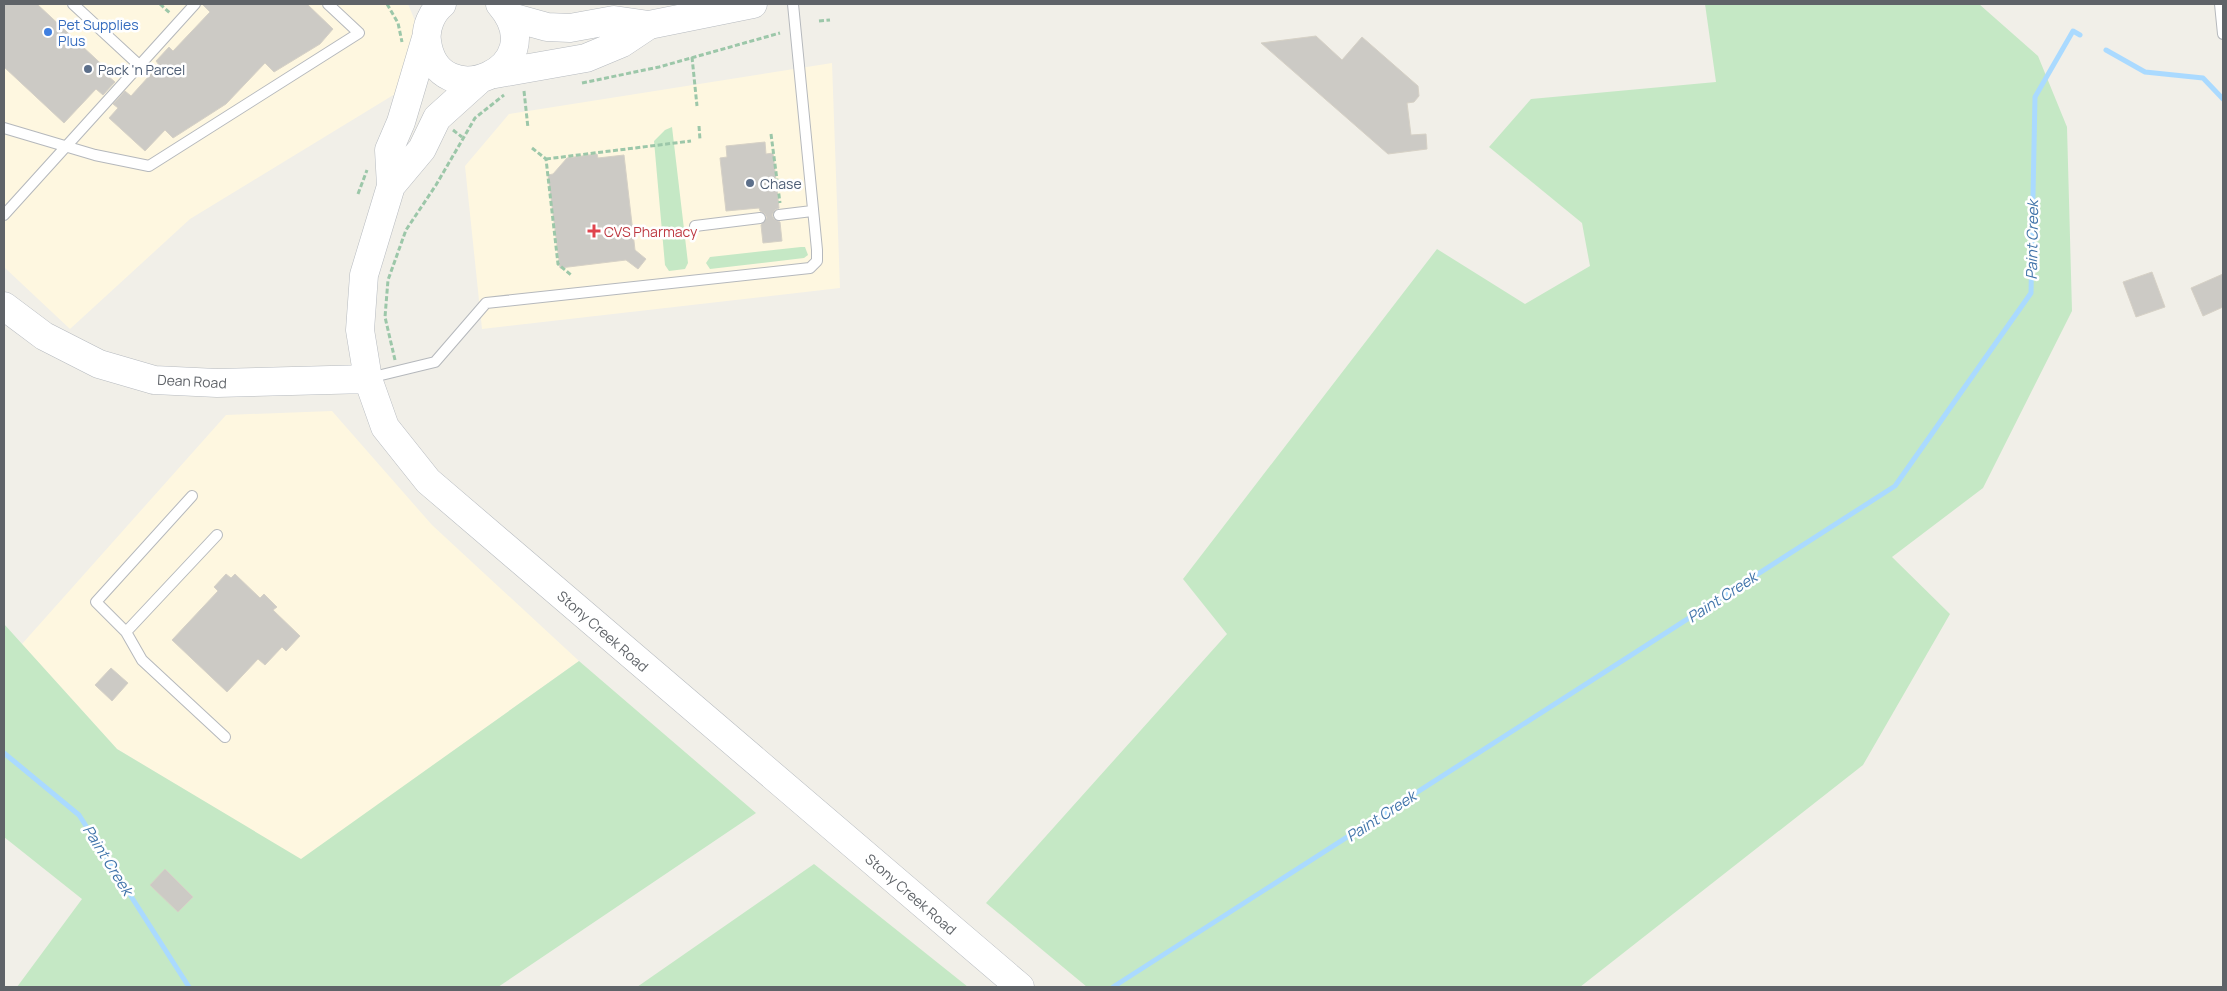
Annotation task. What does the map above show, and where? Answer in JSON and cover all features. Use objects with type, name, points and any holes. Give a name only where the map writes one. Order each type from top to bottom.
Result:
[{"type":"main road","points":[[416,4],[426,35],[428,54],[441,71],[459,80],[494,83],[586,58],[622,43],[648,25]]},
{"type":"main road","name":"Stony Creek Road","points":[[442,4],[437,8],[426,35],[401,122],[389,150],[391,186],[364,275],[360,330],[368,379],[385,427],[428,481],[1020,987]]},
{"type":"main road","points":[[506,10],[547,27],[570,28],[614,20],[648,25],[753,4]]},
{"type":"main road","name":"Stony Creek Road","points":[[391,186],[422,149],[437,118],[494,83],[510,57],[515,41],[506,10]]},
{"type":"main road","name":"Dean Road","points":[[4,306],[44,336],[99,364],[154,380],[218,384],[368,379]]},
{"type":"lane","points":[[73,4],[140,66]]},
{"type":"lane","points":[[4,215],[195,4]]},
{"type":"lane","points":[[4,128],[95,155],[149,166],[359,33],[328,4]]},
{"type":"lane","points":[[368,379],[434,362],[486,303],[810,268],[817,261],[793,4]]},
{"type":"lane","points":[[2220,4],[2223,34]]},
{"type":"lane","points":[[780,210],[812,211]]},
{"type":"lane","points":[[695,226],[760,218]]},
{"type":"lane","points":[[192,496],[96,602],[126,632],[142,660],[225,737]]},
{"type":"lane","points":[[126,632],[217,535]]},
{"type":"path","points":[[160,4],[166,10]]},
{"type":"path","points":[[819,21],[830,20]]},
{"type":"path","points":[[581,83],[692,57],[780,33]]},
{"type":"path","points":[[692,57],[697,106]]},
{"type":"path","points":[[394,356],[386,317],[388,280],[406,230],[436,185],[475,118],[503,95],[494,83]]},
{"type":"path","points":[[517,92],[533,89]]},
{"type":"path","points":[[524,90],[528,128]]},
{"type":"path","points":[[699,126],[700,140]]},
{"type":"path","points":[[771,134],[780,210]]},
{"type":"path","points":[[532,148],[546,159],[691,141]]},
{"type":"path","points":[[546,159],[558,264],[571,275]]},
{"type":"shaded area","points":[[4,4],[408,4],[415,21],[412,72],[395,94],[190,219],[70,329],[4,267]]},
{"type":"shaded area","points":[[832,63],[840,288],[482,329],[465,166],[509,114]]},
{"type":"shaded area","points":[[332,411],[432,525],[579,661],[301,860],[117,749],[22,644],[226,415]]},
{"type":"green space","points":[[1705,4],[1979,4],[2038,56],[2067,127],[2072,311],[1983,488],[1892,557],[1950,614],[1863,765],[1580,987],[1087,987],[986,903],[1227,634],[1183,579],[1437,249],[1525,304],[1590,266],[1582,223],[1489,147],[1531,99],[1716,82]]},
{"type":"green space","points":[[672,127],[688,263],[685,269],[669,271],[665,265],[654,141],[665,130]]},
{"type":"green space","points":[[805,247],[808,255],[804,258],[710,269],[706,263],[710,257]]},
{"type":"green space","points":[[4,624],[117,749],[301,859],[579,661],[756,813],[498,987],[17,987],[82,899],[4,837]]},
{"type":"green space","points":[[814,864],[968,987],[637,987]]},
{"type":"building","points":[[4,4],[37,4],[111,73],[108,76],[115,82],[103,95],[96,89],[64,123],[4,67]]},
{"type":"building","points":[[202,4],[307,4],[333,29],[320,44],[274,72],[265,63],[226,104],[173,138],[165,130],[145,151],[109,118],[118,108],[113,104],[125,91],[131,96],[159,65],[156,61],[169,47],[173,51],[210,12]]},
{"type":"building","points":[[1316,36],[1342,60],[1362,37],[1418,86],[1419,96],[1414,102],[1407,103],[1411,135],[1426,134],[1427,149],[1388,154],[1261,43]]},
{"type":"building","name":"Chase","points":[[765,142],[766,154],[773,153],[779,208],[772,215],[774,219],[780,222],[782,241],[763,243],[761,225],[767,218],[759,208],[726,211],[720,158],[727,157],[726,146]]},
{"type":"building","name":"CVS Pharmacy","points":[[597,154],[598,158],[624,155],[635,250],[646,259],[638,269],[626,260],[560,268],[548,175],[553,174],[567,158]]},
{"type":"building","points":[[2152,272],[2165,307],[2136,317],[2123,282]]},
{"type":"building","points":[[2223,274],[2223,307],[2203,316],[2191,288]]},
{"type":"building","points":[[226,574],[231,578],[235,574],[260,598],[264,594],[277,607],[273,610],[300,636],[286,651],[282,647],[265,665],[258,659],[227,692],[172,640],[218,591],[214,587]]},
{"type":"building","points":[[111,668],[128,683],[112,701],[95,685]]},
{"type":"building","points":[[165,869],[193,897],[178,912],[150,885]]},
{"type":"waterway","name":"Paint Creek","points":[[1113,987],[1895,486],[2031,293],[2035,97],[2073,31],[2080,35]]},
{"type":"waterway","name":"Paint Creek","points":[[2106,50],[2145,72],[2203,78],[2223,99]]},
{"type":"waterway","name":"Paint Creek","points":[[4,753],[79,815],[189,987]]},
{"type":"place","name":"Pet Supplies Plus","points":[[48,32]]},
{"type":"place","name":"Pack 'n Parcel","points":[[88,69]]},
{"type":"place","name":"Chase","points":[[750,183]]},
{"type":"place","name":"CVS Pharmacy","points":[[594,231]]}]
